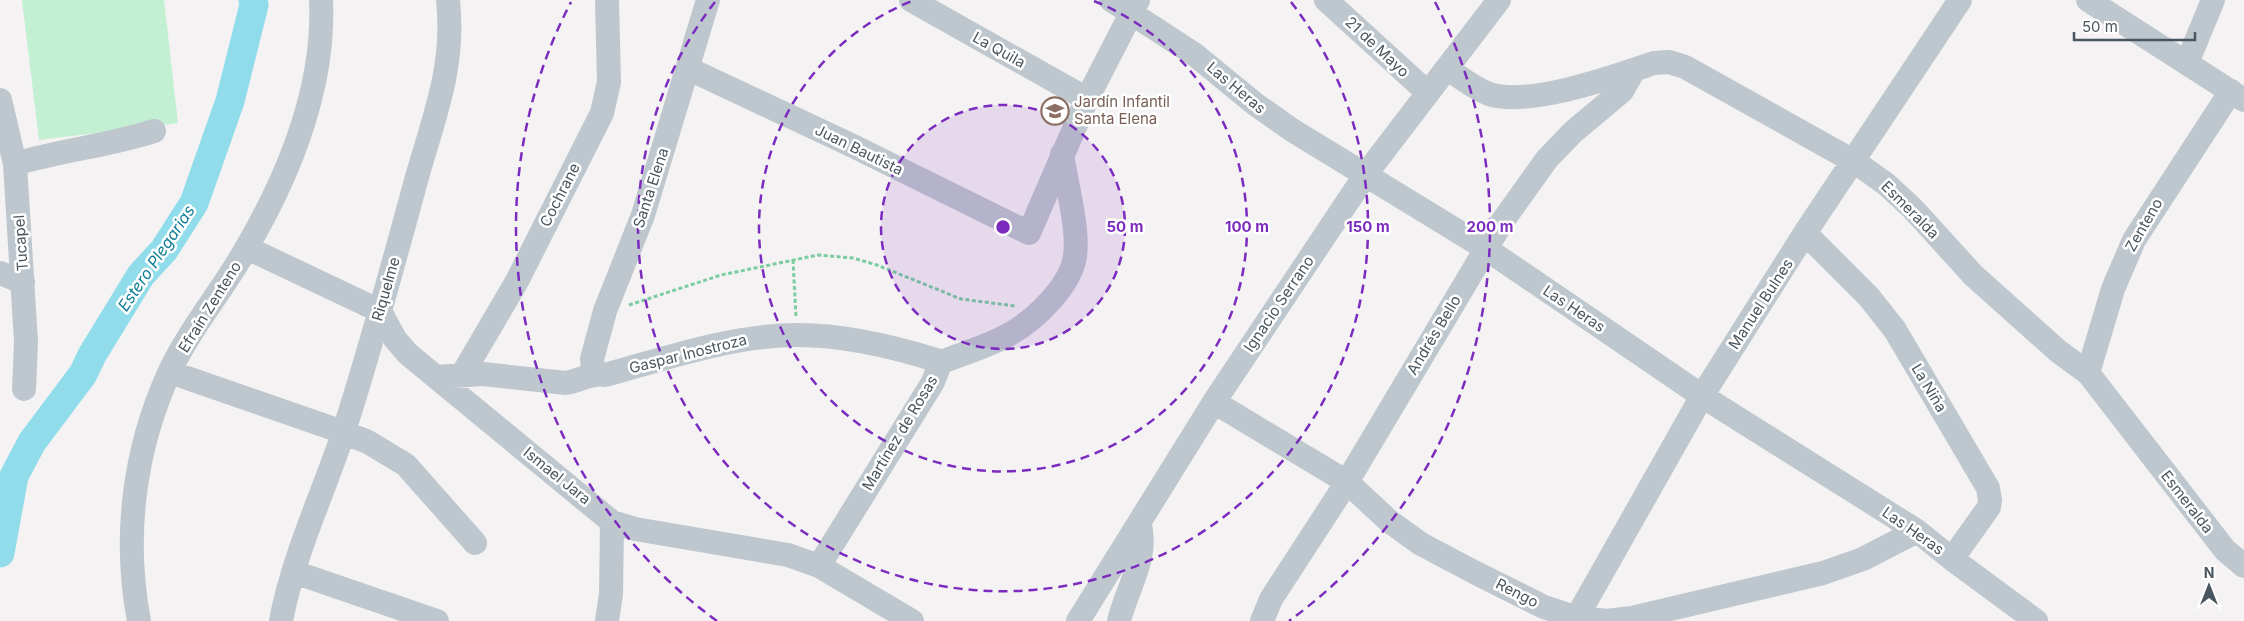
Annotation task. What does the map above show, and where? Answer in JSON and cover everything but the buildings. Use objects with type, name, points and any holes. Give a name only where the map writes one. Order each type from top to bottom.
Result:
[{"type":"street","name":"Efraín Zenteno","points":[[139,621],[132,568],[132,516],[137,479],[149,426],[170,372],[196,324],[247,248],[288,169],[309,101],[319,49],[321,0]]},
{"type":"street","name":"Riquelme","points":[[281,621],[286,594],[344,432],[445,84],[450,39],[448,0]]},
{"type":"street","name":"Cochrane","points":[[462,375],[517,281],[602,113],[609,82],[606,0]]},
{"type":"street","name":"Santa Elena","points":[[597,373],[593,368],[592,358],[605,312],[643,215],[689,69],[708,0]]},
{"type":"street","name":"La Quila","points":[[911,0],[1087,99]]},
{"type":"street","name":"21 de Mayo","points":[[1326,0],[1428,93]]},
{"type":"street","name":"Ignacio Serrano","points":[[1078,621],[1214,402],[1366,174],[1499,0]]},
{"type":"street","name":"Manuel Bulnes","points":[[1577,617],[1702,396],[1806,233],[1855,162],[1960,0]]},
{"type":"street","points":[[2088,0],[2238,95]]},
{"type":"street","points":[[2187,63],[2213,0]]},
{"type":"street","points":[[1062,154],[1127,4]]},
{"type":"street","name":"Las Heras","points":[[1127,4],[1215,69],[1269,115],[1485,248],[1702,396],[1917,531],[1952,560],[2036,621]]},
{"type":"street","name":"Esmeralda","points":[[1447,68],[1480,90],[1513,98],[1535,96],[1662,62],[1678,64],[1855,162],[1901,197],[1973,275],[2058,352],[2088,373],[2225,550],[2244,566]]},
{"type":"street","name":"Juan Bautista","points":[[689,69],[842,141],[1029,233],[1062,154]]},
{"type":"street","name":"Andrés Bello","points":[[1262,621],[1271,599],[1347,482],[1485,248],[1547,159],[1573,132],[1622,91],[1634,70]]},
{"type":"street","name":"Zenteno","points":[[2088,373],[2113,289],[2134,240],[2238,95]]},
{"type":"street","name":"Tucapel","points":[[0,100],[15,164],[26,342],[24,389]]},
{"type":"street","points":[[15,164],[44,155],[130,139],[154,131]]},
{"type":"street","name":"Martínez de Rosas","points":[[819,566],[933,382],[938,369],[937,364],[1008,335],[1058,293],[1068,278],[1075,256],[1075,239],[1062,154]]},
{"type":"street","name":"La Niña","points":[[1806,233],[1869,297],[1895,330],[1988,488],[1989,507],[1952,560]]},
{"type":"street","points":[[247,248],[380,311]]},
{"type":"street","points":[[0,273],[23,282]]},
{"type":"street","name":"Ismael Jara","points":[[380,311],[395,339],[408,354],[612,522],[635,529],[788,555],[819,566],[912,621]]},
{"type":"street","name":"Gaspar Inostroza","points":[[436,377],[483,374],[566,383],[578,381],[597,373],[605,375],[753,338],[797,335],[840,337],[877,343],[936,360],[937,364]]},
{"type":"street","points":[[170,372],[368,442],[406,465],[475,543]]},
{"type":"street","name":"Rengo","points":[[1214,402],[1347,482],[1389,521],[1421,544],[1544,607],[1577,617],[1606,620],[1632,618],[1791,582],[1864,559],[1917,531]]},
{"type":"street","points":[[607,621],[611,594],[612,522]]},
{"type":"street","points":[[1119,621],[1140,561],[1143,544],[1140,524]]},
{"type":"street","points":[[294,572],[437,621]]},
{"type":"path","points":[[605,312],[677,291],[721,275],[769,263],[818,255],[853,258],[927,284],[961,299],[1008,306],[1043,307]]},
{"type":"path","points":[[793,260],[797,335]]},
{"type":"green space","points":[[22,0],[164,0],[178,123],[39,140]]},
{"type":"waterway","name":"Estero Plegarias","points":[[0,553],[14,476],[32,442],[83,374],[92,355],[141,275],[164,250],[194,203],[230,101],[254,5],[253,0]]},
{"type":"place","name":"Jardín Infantil Santa Elena","points":[[1055,111]]}]
